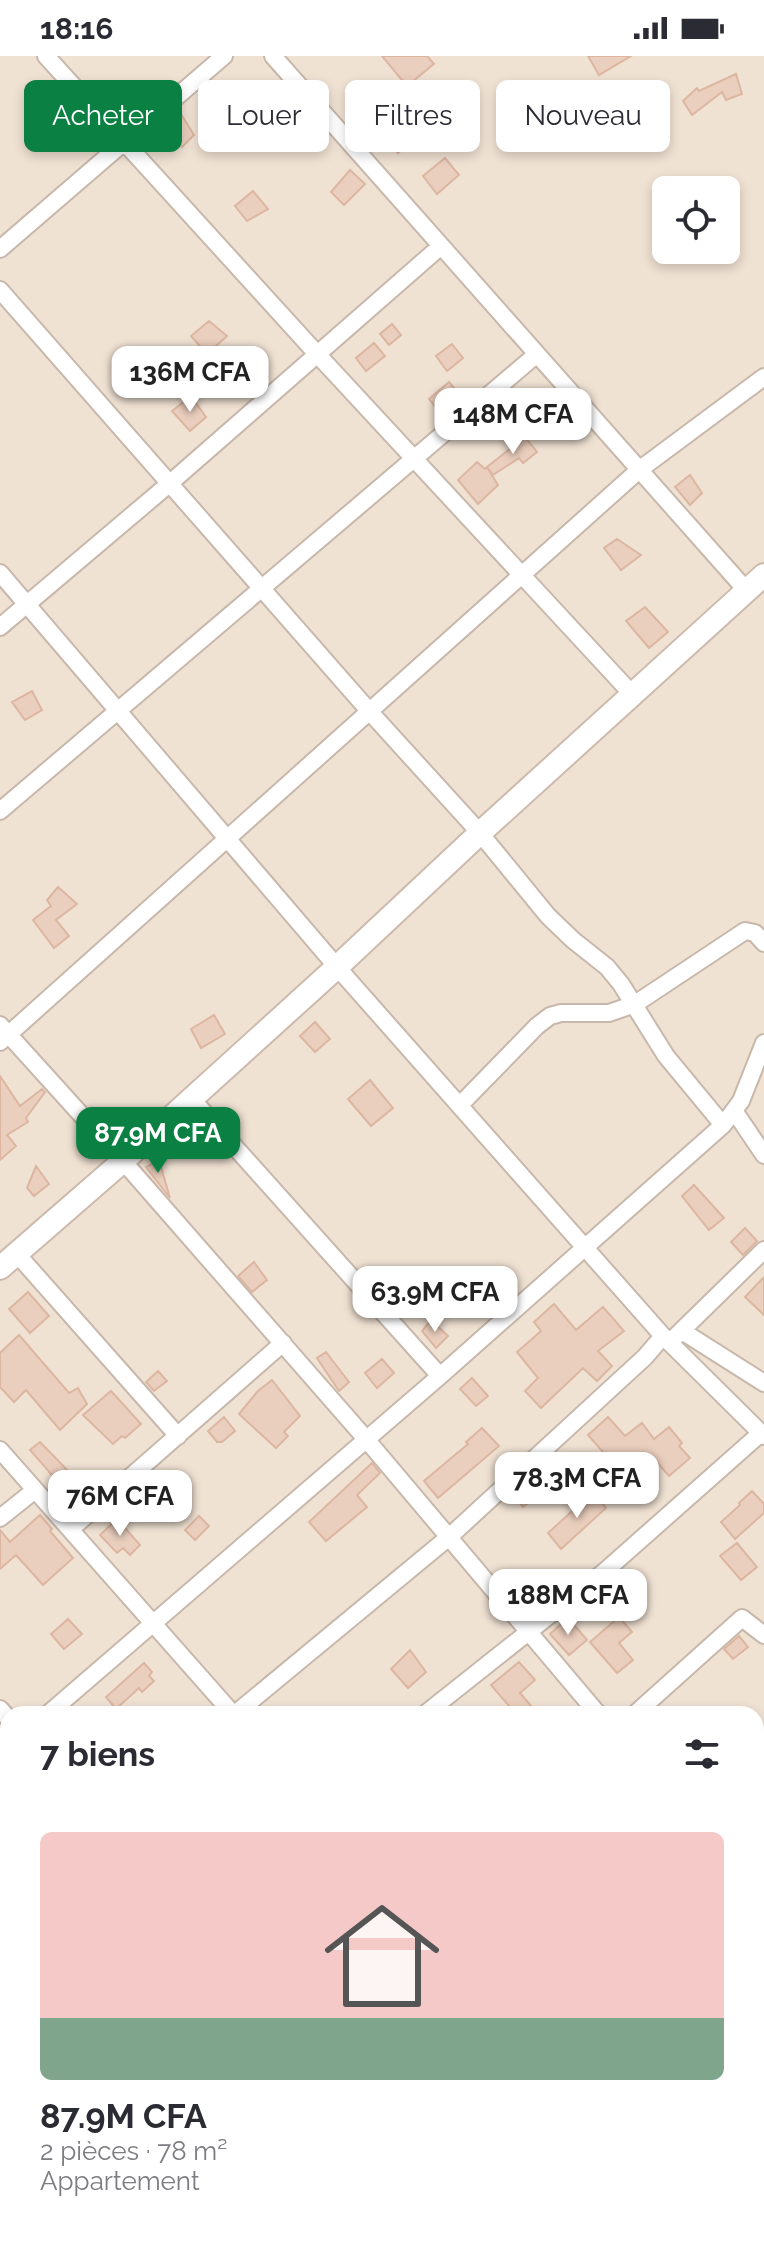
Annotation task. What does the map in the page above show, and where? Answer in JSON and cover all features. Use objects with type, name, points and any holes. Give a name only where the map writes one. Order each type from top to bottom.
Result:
[{"type":"main road","points":[[9,1261],[337,967],[764,575]]},
{"type":"street","points":[[46,56],[68,80]]},
{"type":"street","points":[[182,92],[224,56]]},
{"type":"street","points":[[273,56],[746,590]]},
{"type":"street","points":[[0,249],[111,152]]},
{"type":"street","points":[[134,152],[632,694]]},
{"type":"street","points":[[0,627],[441,246]]},
{"type":"street","points":[[0,290],[261,589],[480,833],[548,916],[607,967],[635,1004],[666,1056],[723,1125]]},
{"type":"street","points":[[0,811],[537,354]]},
{"type":"street","points":[[591,1706],[283,1343],[123,1161],[3,1034],[228,838],[519,574],[639,470],[764,377]]},
{"type":"street","points":[[0,573],[337,967],[586,1247],[763,1435],[604,1572],[435,1706]]},
{"type":"street","points":[[460,1105],[550,1016],[561,1013],[609,1013],[635,1004],[745,931],[755,933],[764,943]]},
{"type":"street","points":[[57,1706],[440,1376],[723,1125],[741,1101],[764,1043]]},
{"type":"street","points":[[191,1098],[440,1376]]},
{"type":"street","points":[[735,1112],[764,1155]]},
{"type":"street","points":[[244,1706],[449,1537],[764,1250]]},
{"type":"street","points":[[9,1261],[178,1436]]},
{"type":"street","points":[[672,1336],[764,1383]]},
{"type":"street","points":[[71,1529],[283,1343]]},
{"type":"street","points":[[0,1450],[227,1706]]},
{"type":"street","points":[[0,1518],[35,1490]]},
{"type":"street","points":[[644,1706],[742,1618],[764,1635]]},
{"type":"shaded area","points":[[0,56],[764,56],[764,1706],[0,1706]]},
{"type":"building","points":[[382,56],[427,56],[434,64],[414,80],[402,80]]},
{"type":"building","points":[[588,56],[631,56],[599,75]]},
{"type":"building","points":[[736,74],[742,94],[726,100],[722,92],[692,115],[683,101],[697,88],[699,91]]},
{"type":"building","points":[[182,116],[194,135],[182,147]]},
{"type":"building","points":[[445,158],[459,175],[437,194],[423,176]]},
{"type":"building","points":[[350,170],[365,184],[344,205],[331,192]]},
{"type":"building","points":[[253,191],[268,209],[247,221],[235,206]]},
{"type":"building","points":[[209,321],[227,336],[207,354],[191,336]]},
{"type":"building","points":[[392,324],[401,335],[389,345],[380,334]]},
{"type":"building","points":[[374,343],[385,356],[366,371],[356,358]]},
{"type":"building","points":[[452,344],[463,358],[447,371],[436,356]]},
{"type":"building","points":[[249,358],[268,377],[249,395],[231,374]]},
{"type":"building","points":[[449,382],[465,401],[445,418],[429,399]]},
{"type":"building","points":[[191,396],[206,417],[190,431],[172,411]]},
{"type":"building","points":[[525,437],[537,452],[523,463],[519,458],[493,475],[487,467]]},
{"type":"building","points":[[477,462],[485,469],[487,467],[498,485],[478,504],[458,480]]},
{"type":"building","points":[[690,475],[702,493],[690,505],[675,487]]},
{"type":"building","points":[[617,539],[641,555],[621,570],[604,548]]},
{"type":"building","points":[[645,607],[668,632],[649,648],[626,621]]},
{"type":"building","points":[[32,691],[42,710],[25,720],[12,702]]},
{"type":"building","points":[[58,887],[77,904],[56,920],[69,936],[54,948],[33,920],[51,906],[47,900]]},
{"type":"building","points":[[214,1015],[225,1034],[201,1048],[191,1029]]},
{"type":"building","points":[[315,1022],[330,1039],[315,1052],[300,1036]]},
{"type":"building","points":[[0,1076],[20,1106],[42,1089],[45,1092],[26,1118],[28,1122],[7,1135],[16,1146],[0,1160]]},
{"type":"building","points":[[370,1080],[393,1108],[371,1126],[348,1099]]},
{"type":"building","points":[[159,1160],[170,1198],[146,1167]]},
{"type":"building","points":[[36,1166],[49,1184],[34,1196],[27,1188]]},
{"type":"building","points":[[694,1185],[724,1218],[709,1230],[682,1196]]},
{"type":"building","points":[[745,1228],[757,1241],[743,1255],[731,1242]]},
{"type":"building","points":[[254,1262],[267,1280],[252,1292],[238,1276]]},
{"type":"building","points":[[764,1277],[764,1315],[745,1297]]},
{"type":"building","points":[[28,1292],[49,1316],[30,1333],[9,1309]]},
{"type":"building","points":[[554,1304],[576,1330],[603,1307],[624,1331],[598,1351],[612,1366],[597,1381],[583,1368],[541,1408],[525,1391],[538,1378],[517,1352],[541,1331],[534,1322]]},
{"type":"building","points":[[431,1320],[448,1336],[436,1348],[422,1331]]},
{"type":"building","points":[[19,1335],[69,1393],[78,1388],[87,1404],[60,1430],[26,1390],[14,1402],[0,1387],[0,1353]]},
{"type":"building","points":[[326,1352],[349,1382],[339,1391],[317,1358]]},
{"type":"building","points":[[382,1359],[394,1373],[377,1388],[365,1373]]},
{"type":"building","points":[[158,1371],[167,1381],[154,1391],[146,1382]]},
{"type":"building","points":[[472,1378],[488,1396],[476,1406],[460,1389]]},
{"type":"building","points":[[272,1380],[300,1416],[284,1432],[288,1436],[276,1448],[239,1414]]},
{"type":"building","points":[[111,1391],[141,1424],[113,1444],[83,1415]]},
{"type":"building","points":[[224,1417],[235,1431],[222,1442],[217,1442],[208,1431]]},
{"type":"building","points":[[608,1417],[625,1436],[642,1423],[654,1439],[669,1427],[690,1458],[669,1476],[655,1460],[631,1484],[588,1435]]},
{"type":"building","points":[[482,1428],[499,1446],[438,1498],[424,1481]]},
{"type":"building","points":[[40,1442],[77,1480],[66,1491],[30,1450]]},
{"type":"building","points":[[372,1463],[380,1473],[357,1495],[367,1507],[326,1541],[309,1522]]},
{"type":"building","points":[[527,1484],[532,1484],[540,1493],[523,1507],[513,1495]]},
{"type":"building","points":[[752,1491],[764,1504],[764,1513],[735,1539],[721,1522]]},
{"type":"building","points":[[593,1492],[606,1508],[561,1549],[548,1533]]},
{"type":"building","points":[[40,1515],[73,1558],[43,1585],[16,1555],[0,1569],[0,1530],[10,1542]]},
{"type":"building","points":[[199,1516],[209,1526],[195,1540],[185,1530]]},
{"type":"building","points":[[117,1519],[140,1545],[130,1555],[123,1548],[117,1553],[100,1535]]},
{"type":"building","points":[[737,1543],[757,1567],[741,1580],[720,1556]]},
{"type":"building","points":[[619,1617],[632,1632],[619,1643],[633,1660],[617,1673],[590,1642]]},
{"type":"building","points":[[568,1618],[587,1640],[569,1655],[550,1634]]},
{"type":"building","points":[[68,1619],[82,1634],[64,1649],[51,1634]]},
{"type":"building","points":[[739,1636],[748,1647],[733,1659],[724,1649]]},
{"type":"building","points":[[410,1650],[426,1672],[408,1688],[391,1669]]},
{"type":"building","points":[[519,1662],[535,1680],[520,1693],[531,1706],[509,1706],[491,1685]]},
{"type":"building","points":[[144,1663],[152,1672],[149,1676],[154,1681],[142,1692],[139,1688],[119,1706],[114,1706],[106,1697]]}]
